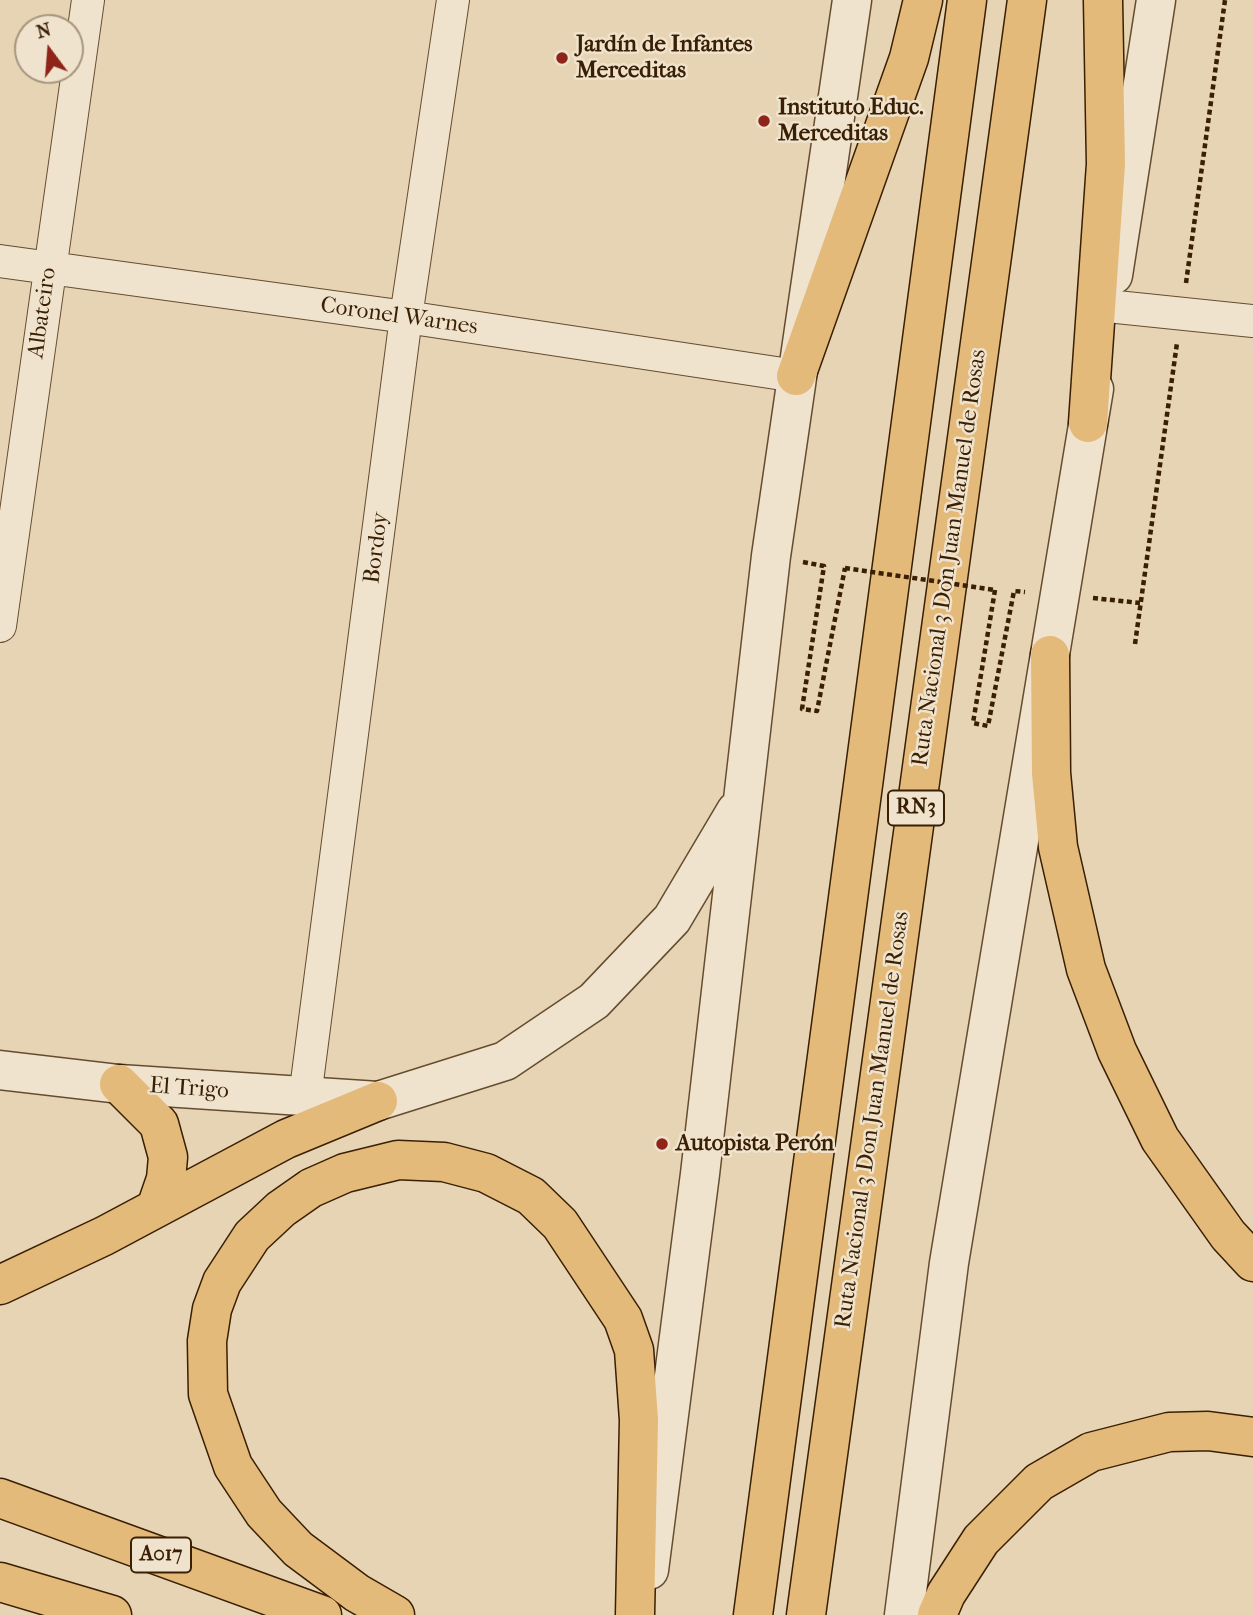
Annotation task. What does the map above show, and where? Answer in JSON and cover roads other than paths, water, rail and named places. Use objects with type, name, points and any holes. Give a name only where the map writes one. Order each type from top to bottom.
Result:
[{"type":"highway","points":[[796,376],[909,58],[923,0]]},
{"type":"highway","name":"RN3","points":[[753,1615],[967,0]]},
{"type":"highway","name":"Ruta Nacional 3 Don Juan Manuel de Rosas","points":[[806,1615],[1027,0]]},
{"type":"highway","points":[[1087,424],[1106,164],[1104,0]]},
{"type":"highway","points":[[1050,655],[1051,773],[1058,847],[1086,969],[1117,1051],[1160,1139],[1228,1236],[1253,1262]]},
{"type":"highway","points":[[119,1084],[159,1124],[168,1157],[166,1180],[156,1208]]},
{"type":"highway","points":[[0,1285],[156,1208],[286,1139],[378,1101]]},
{"type":"highway","points":[[395,1615],[357,1592],[298,1549],[264,1513],[233,1466],[208,1394],[207,1341],[212,1308],[222,1282],[252,1236],[281,1209],[311,1188],[345,1172],[398,1160],[444,1162],[486,1173],[531,1196],[560,1224],[623,1320],[634,1350],[639,1420],[635,1615]]},
{"type":"highway","points":[[937,1615],[968,1557],[990,1531],[1039,1482],[1091,1452],[1169,1432],[1208,1431],[1253,1437]]},
{"type":"highway","name":"A017","points":[[0,1498],[322,1615]]},
{"type":"highway","points":[[0,1582],[112,1615]]},
{"type":"street","name":"Albateiro","points":[[0,626],[48,269],[88,0]]},
{"type":"street","name":"Bordoy","points":[[305,1097],[407,317],[453,0]]},
{"type":"street","points":[[643,1615],[699,1188],[771,556],[852,0]]},
{"type":"street","points":[[904,1615],[949,1263],[1156,0]]},
{"type":"street","name":"Coronel Warnes","points":[[0,261],[407,317],[796,376]]},
{"type":"street","points":[[1107,306],[1253,321]]},
{"type":"street","points":[[378,1101],[505,1061],[594,1001],[672,919],[743,799]]},
{"type":"street","name":"El Trigo","points":[[0,1070],[119,1084],[378,1101]]},
{"type":"place","name":"Jardín de Infantes Merceditas","points":[[562,58]]},
{"type":"place","name":"Instituto Educ. Merceditas","points":[[764,121]]},
{"type":"place","name":"Autopista Perón","points":[[662,1144]]}]
